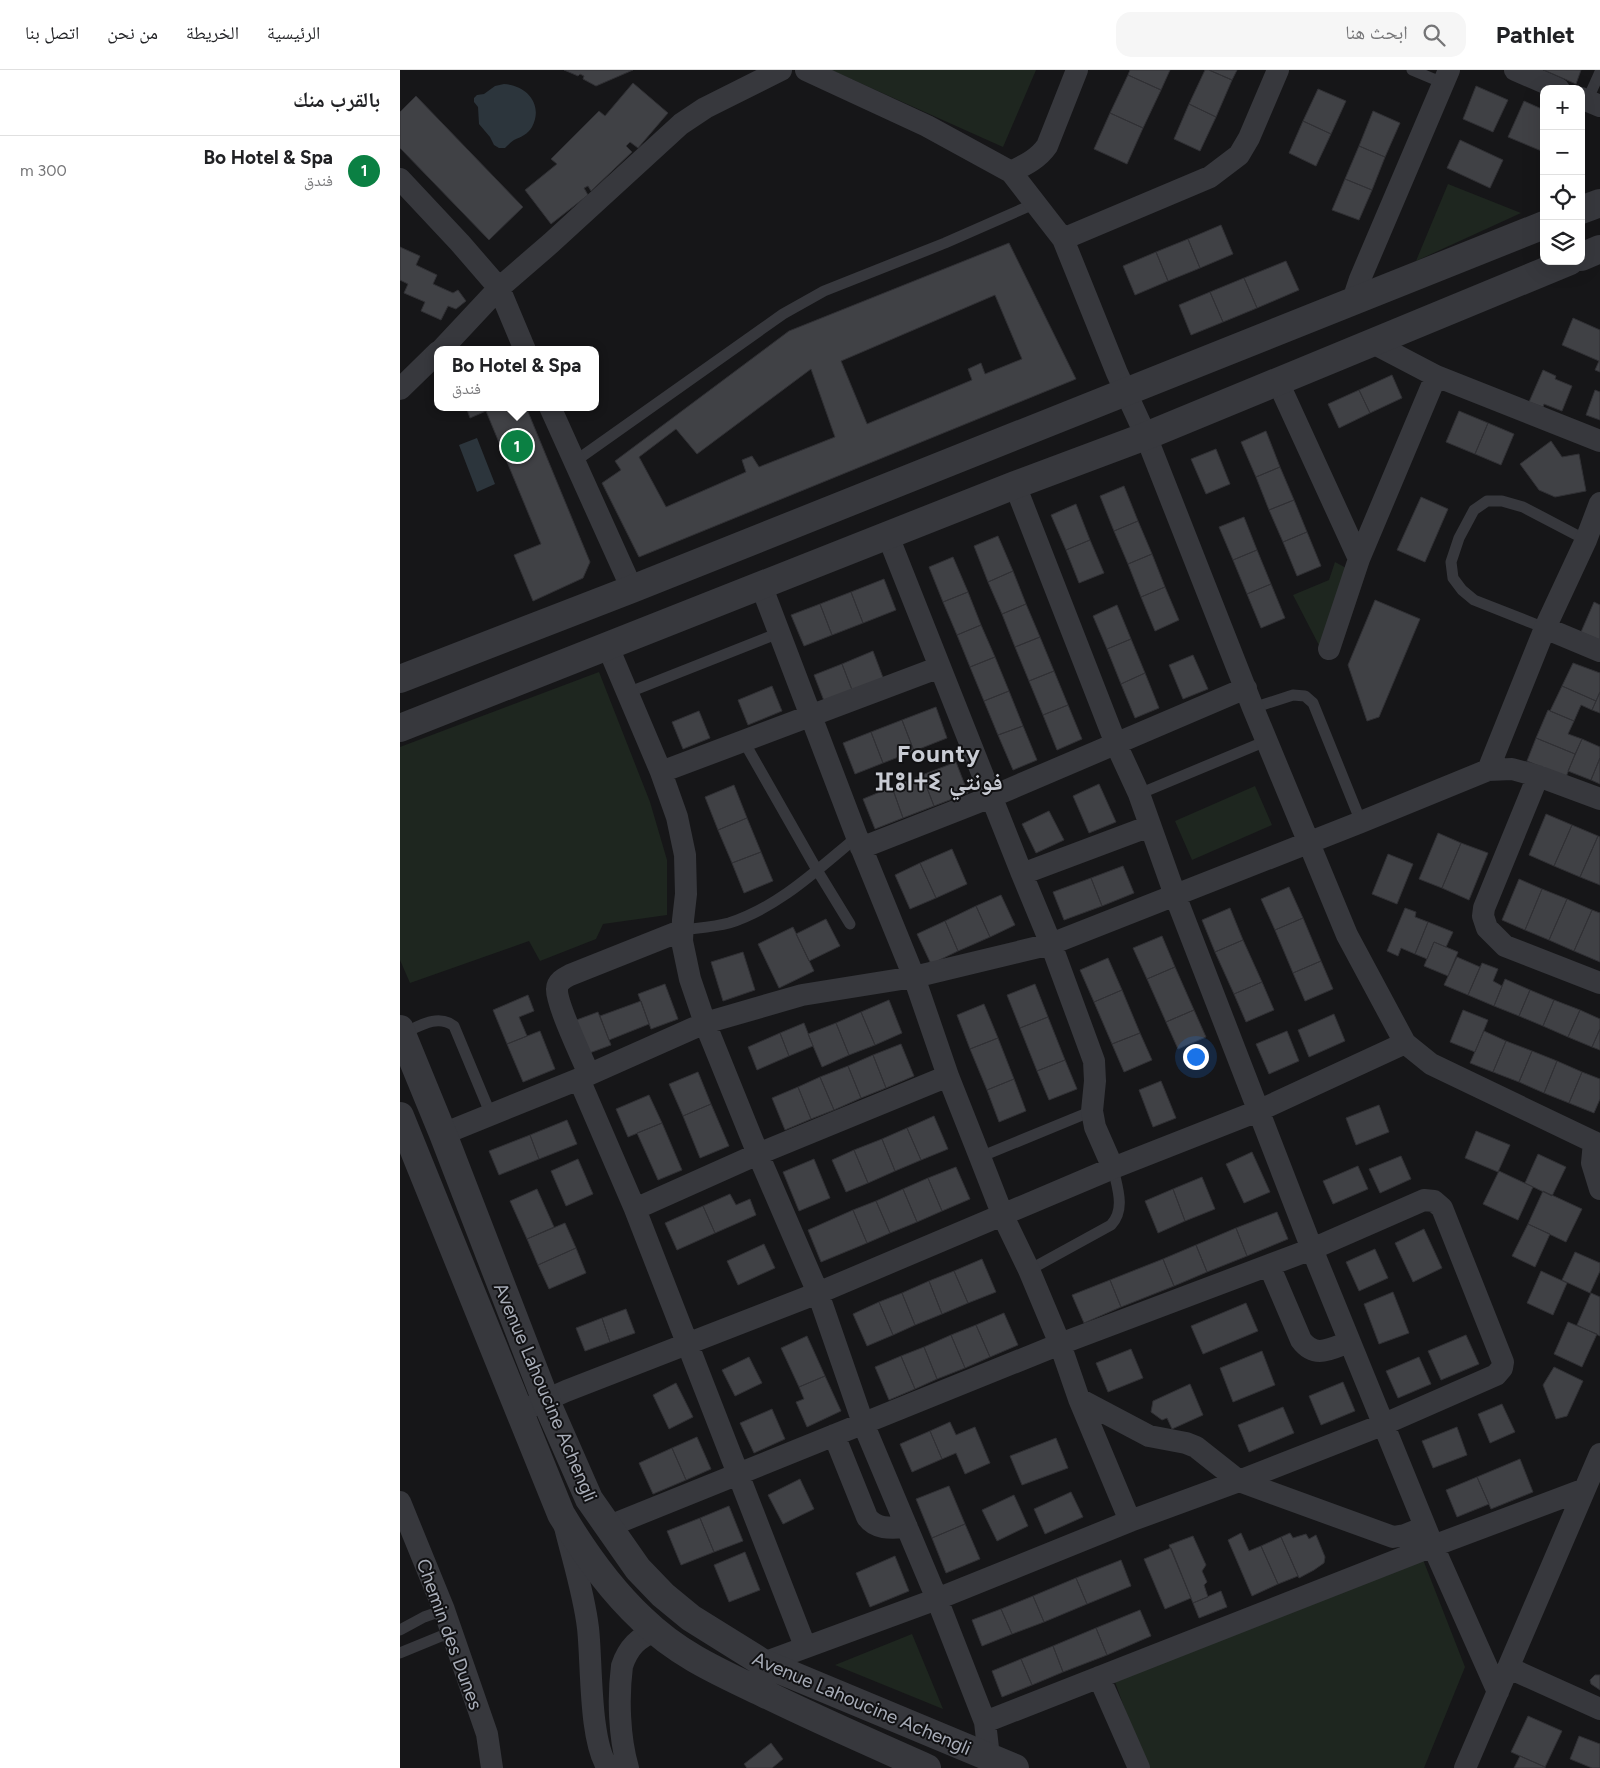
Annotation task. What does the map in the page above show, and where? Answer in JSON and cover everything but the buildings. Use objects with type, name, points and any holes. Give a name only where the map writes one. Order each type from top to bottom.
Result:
[{"type":"street","points":[[445,346],[499,288],[681,124],[705,108],[781,70]]},
{"type":"street","points":[[806,70],[927,126],[1011,172],[1063,239],[1117,373],[1146,436],[1266,741],[1346,935],[1405,1043],[1431,1064],[1597,1144],[1592,1164],[1600,1189]]},
{"type":"street","points":[[1011,172],[1034,160],[1041,154],[1077,70]]},
{"type":"street","points":[[1063,239],[1210,177],[1232,162],[1239,155],[1249,138],[1278,70]]},
{"type":"street","points":[[1515,70],[1550,85]]},
{"type":"street","points":[[1352,303],[1360,279],[1446,77]]},
{"type":"street","points":[[400,180],[460,243],[499,288],[523,346]]},
{"type":"street","points":[[1585,209],[1600,203]]},
{"type":"street","points":[[400,679],[632,589],[1540,227]]},
{"type":"street","points":[[1585,255],[1600,249]]},
{"type":"street","points":[[400,728],[1016,485],[1146,436],[1560,265]]},
{"type":"street","points":[[1371,342],[1436,376],[1600,441]]},
{"type":"street","points":[[400,389],[434,357]]},
{"type":"street","points":[[1329,648],[1359,559],[1436,376]]},
{"type":"street","points":[[1278,382],[1359,559]]},
{"type":"street","points":[[552,411],[632,589]]},
{"type":"street","points":[[1016,485],[1116,744],[1139,794],[1175,895],[1349,1342],[1429,1537],[1498,1692]]},
{"type":"street","points":[[1488,770],[1545,628],[1593,543],[1600,503]]},
{"type":"street","points":[[888,536],[991,797],[1052,944],[1094,1061],[1095,1081],[1092,1111],[1095,1126],[1113,1168]]},
{"type":"street","points":[[761,585],[859,842],[914,976],[948,1076],[1003,1216],[1029,1270],[1060,1344],[1078,1399],[1130,1521]]},
{"type":"street","points":[[1545,628],[1600,651]]},
{"type":"street","points":[[608,647],[661,772],[677,817],[686,855],[686,894],[682,941],[690,979],[705,1023],[758,1154],[818,1293],[863,1423],[937,1598],[985,1722],[990,1757]]},
{"type":"street","points":[[661,772],[940,667]]},
{"type":"street","points":[[859,842],[991,797],[1116,744],[1249,698]]},
{"type":"street","points":[[443,1134],[584,1077],[705,1023],[802,995],[914,976],[1052,944],[1488,770],[1512,769],[1538,776],[1600,799]]},
{"type":"street","points":[[1538,776],[1484,908],[1483,916],[1486,928],[1505,946],[1600,983]]},
{"type":"street","points":[[1022,874],[1150,826]]},
{"type":"street","points":[[683,930],[570,975],[560,981],[557,989],[584,1077],[805,1646]]},
{"type":"street","name":"Avenue Lahoucine Achengli","points":[[401,1032],[443,1134],[546,1401],[589,1499],[638,1569],[663,1596],[691,1618],[763,1663],[1015,1768]]},
{"type":"street","points":[[520,1412],[566,1391],[818,1293],[1113,1168],[1258,1111],[1405,1043]]},
{"type":"street","points":[[635,1209],[758,1154],[948,1076]]},
{"type":"street","name":"Avenue Lahoucine Achengli","points":[[400,1116],[561,1514],[578,1542],[613,1587],[642,1619],[698,1662],[789,1706],[927,1768]]},
{"type":"street","points":[[607,1527],[1060,1344],[1312,1249],[1424,1200],[1434,1201],[1442,1208],[1503,1362],[1502,1368],[1496,1375],[1382,1424],[1239,1481],[1130,1521],[937,1598],[763,1663]]},
{"type":"street","points":[[1269,1265],[1301,1340],[1307,1348],[1319,1352],[1349,1342]]},
{"type":"street","points":[[1078,1399],[1149,1436],[1186,1443],[1196,1447],[1239,1481],[1393,1537],[1405,1535],[1429,1537]]},
{"type":"street","points":[[834,1435],[871,1523],[887,1528],[907,1527]]},
{"type":"street","points":[[1465,1768],[1600,1454]]},
{"type":"street","points":[[985,1722],[1099,1677],[1429,1537],[1585,1489]]},
{"type":"street","name":"Chemin des Dunes","points":[[400,1502],[448,1621],[487,1734],[492,1768]]},
{"type":"street","points":[[561,1514],[587,1626],[595,1724],[600,1749],[608,1768]]},
{"type":"street","points":[[628,1768],[622,1743],[622,1666],[626,1656],[638,1640],[646,1634],[656,1631]]},
{"type":"street","points":[[1509,1668],[1600,1709]]},
{"type":"street","points":[[1099,1677],[1139,1768]]},
{"type":"lane","points":[[1412,70],[1446,77]]},
{"type":"lane","points":[[1589,102],[1600,72]]},
{"type":"lane","points":[[574,462],[784,314],[824,291],[945,243],[1036,203]]},
{"type":"lane","points":[[1545,628],[1474,600],[1462,590],[1453,578],[1451,562],[1459,538],[1474,510],[1487,501],[1502,501],[1523,507],[1593,543]]},
{"type":"lane","points":[[627,693],[779,633]]},
{"type":"lane","points":[[1249,698],[1293,695],[1305,696],[1313,703],[1361,822]]},
{"type":"lane","points":[[743,740],[850,924]]},
{"type":"lane","points":[[1139,794],[1266,741]]},
{"type":"lane","points":[[683,930],[727,923],[748,915],[786,894],[817,870],[859,842]]},
{"type":"lane","points":[[401,1032],[436,1020],[442,1020],[454,1026],[491,1115]]},
{"type":"lane","points":[[980,1157],[1092,1111]]},
{"type":"lane","points":[[1029,1270],[1111,1225],[1118,1217],[1120,1204],[1113,1168]]},
{"type":"lane","points":[[400,1630],[424,1617],[448,1621]]},
{"type":"lane","points":[[400,1653],[448,1621]]},
{"type":"shaded area","points":[[831,70],[1036,70],[1003,147]]},
{"type":"shaded area","points":[[512,85],[526,92],[531,97],[536,111],[532,127],[528,132],[505,148],[499,148],[494,145],[479,124],[478,107],[474,102],[474,98],[495,86]]},
{"type":"shaded area","points":[[1448,184],[1521,213],[1416,261]]},
{"type":"shaded area","points":[[477,438],[495,484],[477,492],[459,445]]},
{"type":"shaded area","points":[[1335,562],[1350,570],[1323,653],[1293,595],[1329,580]]},
{"type":"shaded area","points":[[599,672],[650,802],[667,860],[667,915],[603,924],[596,939],[540,961],[529,941],[410,983],[400,960],[400,747]]},
{"type":"shaded area","points":[[1255,786],[1272,825],[1192,860],[1175,821]]},
{"type":"shaded area","points":[[1422,1557],[1465,1667],[1424,1768],[1146,1768],[1115,1682]]},
{"type":"shaded area","points":[[912,1634],[943,1709],[835,1665]]},
{"type":"place","name":"Bo Hotel & Spa","points":[[517,446]]},
{"type":"district","name":"Founty ⴼⵓⵏⵜⵉ فونتي","points":[[939,768]]}]
